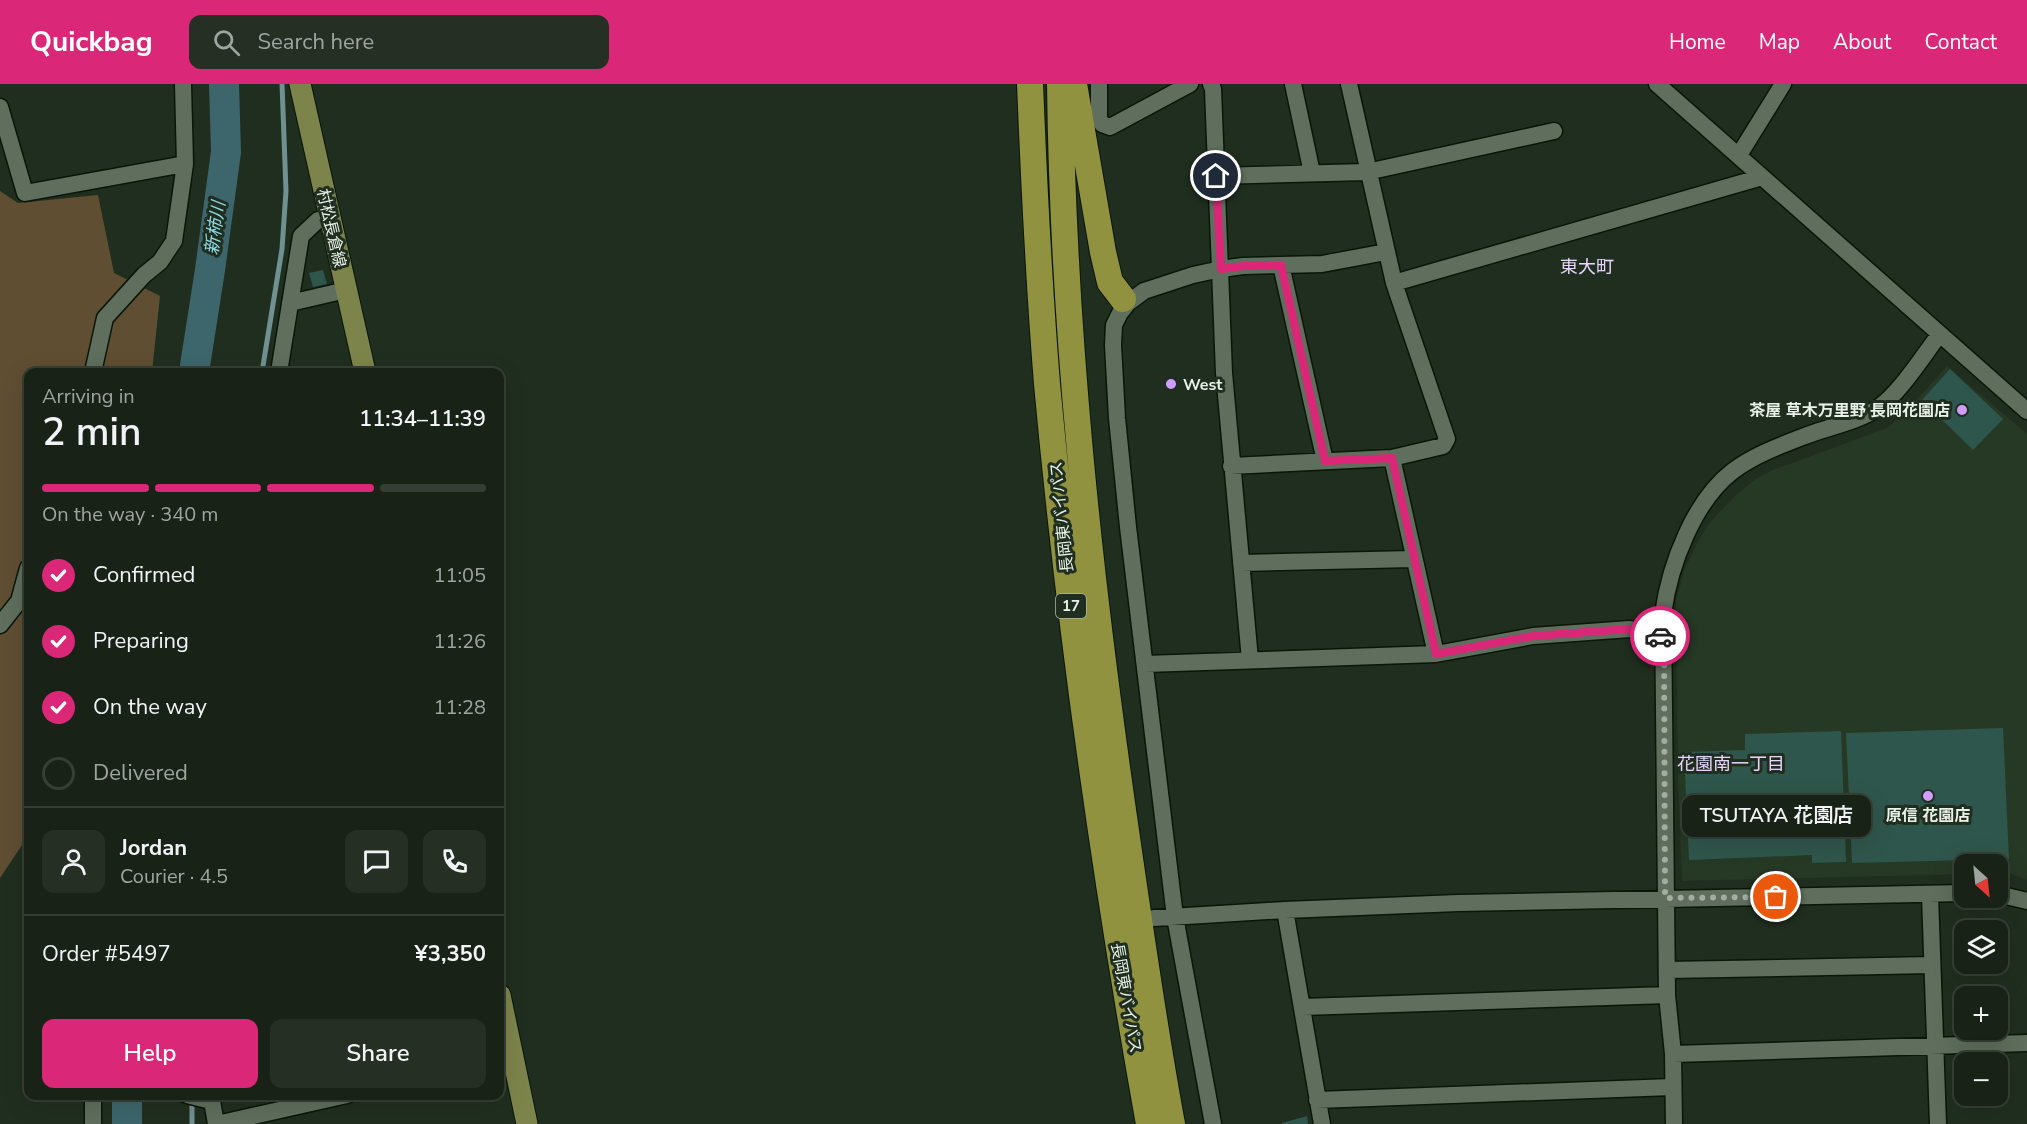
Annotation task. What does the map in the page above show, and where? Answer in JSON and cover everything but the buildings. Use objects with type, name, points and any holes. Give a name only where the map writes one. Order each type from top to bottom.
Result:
[{"type":"highway","name":"長岡東バイパス","points":[[1030,84],[1039,277],[1058,492],[1077,659],[1105,864],[1149,1124]]},
{"type":"highway","name":"長岡東バイパス","points":[[1060,84],[1065,254],[1087,525],[1112,731],[1157,1042],[1172,1124]]},
{"type":"highway","points":[[1074,84],[1110,282],[1126,301]]},
{"type":"main road","name":"村松長倉線","points":[[300,84],[364,368]]},
{"type":"main road","points":[[504,1039],[506,1061],[527,1124]]},
{"type":"street","points":[[94,368],[105,318],[144,275],[160,262],[174,241],[184,164],[183,84]]},
{"type":"street","points":[[1099,84],[1100,118],[1102,124],[1110,127],[1190,84]]},
{"type":"street","points":[[1211,84],[1213,88],[1224,373],[1250,660]]},
{"type":"street","points":[[1293,84],[1312,173]]},
{"type":"street","points":[[1231,466],[1392,458],[1443,446],[1447,440],[1394,283],[1367,172],[1349,84]]},
{"type":"street","points":[[1657,84],[2027,411]]},
{"type":"street","points":[[1739,155],[1783,84]]},
{"type":"street","points":[[0,106],[25,192],[184,164]]},
{"type":"street","points":[[1216,176],[1367,172],[1554,131]]},
{"type":"street","points":[[1394,283],[1762,177]]},
{"type":"street","points":[[280,368],[301,236],[318,220],[329,218]]},
{"type":"street","points":[[1213,1124],[1175,917],[1128,527],[1117,418],[1114,325],[1126,301],[1144,291],[1193,275],[1243,266],[1322,264],[1386,252]]},
{"type":"street","points":[[1281,265],[1325,461]]},
{"type":"street","points":[[290,303],[346,290]]},
{"type":"street","points":[[1674,1124],[1673,1054],[1667,994],[1663,614],[1672,569],[1695,514],[1714,488],[1737,468],[1764,453],[1879,408],[1900,386],[1939,335]]},
{"type":"street","points":[[1392,458],[1436,654]]},
{"type":"street","points":[[1241,563],[1413,559]]},
{"type":"street","points":[[0,625],[19,601],[24,583]]},
{"type":"street","points":[[1145,664],[1436,654],[1533,636],[1630,629],[1664,637]]},
{"type":"street","points":[[1154,918],[1285,910],[1665,898],[1954,893]]},
{"type":"street","points":[[1930,895],[1938,1124]]},
{"type":"street","points":[[2008,896],[2027,901]]},
{"type":"street","points":[[1285,910],[1322,1124]]},
{"type":"street","points":[[1668,970],[1932,964]]},
{"type":"street","points":[[1302,1007],[1667,994]]},
{"type":"street","points":[[1673,1054],[2027,1043]]},
{"type":"street","points":[[1317,1100],[1672,1088]]},
{"type":"street","points":[[93,1100],[93,1124]]},
{"type":"street","points":[[204,1100],[216,1124],[324,1100]]},
{"type":"shaded area","points":[[0,191],[18,203],[98,195],[114,273],[160,296],[152,368],[24,368],[24,842],[0,878]]},
{"type":"shaded area","points":[[1947,366],[2027,434],[2027,880],[2008,873],[2008,854],[1954,854],[1954,874],[1682,881],[1676,602],[1684,571],[1698,541],[1712,520],[1754,480],[1773,470],[1887,428],[1904,414]]},
{"type":"waterway","name":"新柿川","points":[[195,368],[226,152],[224,84]]},
{"type":"waterway","points":[[263,368],[282,249],[286,191],[282,84]]},
{"type":"waterway","name":"新柿川","points":[[127,1100],[127,1124]]},
{"type":"waterway","points":[[192,1100],[192,1124]]},
{"type":"way so far","points":[[1660,636],[1664,637],[1665,898],[1776,897]]},
{"type":"place","name":"West","points":[[1171,384]]},
{"type":"place","name":"茶屋 草木万里野 長岡花園店","points":[[1962,410]]},
{"type":"place","name":"原信 花園店","points":[[1928,796]]},
{"type":"place","name":"TSUTAYA 花園店","points":[[1776,897]]},
{"type":"district","name":"東大町","points":[[1587,267]]},
{"type":"district","name":"花園南一丁目","points":[[1731,764]]},
{"type":"route","points":[[1216,176],[1221,269],[1281,265],[1325,461],[1392,458],[1436,654],[1533,636],[1630,629],[1660,636]]}]
